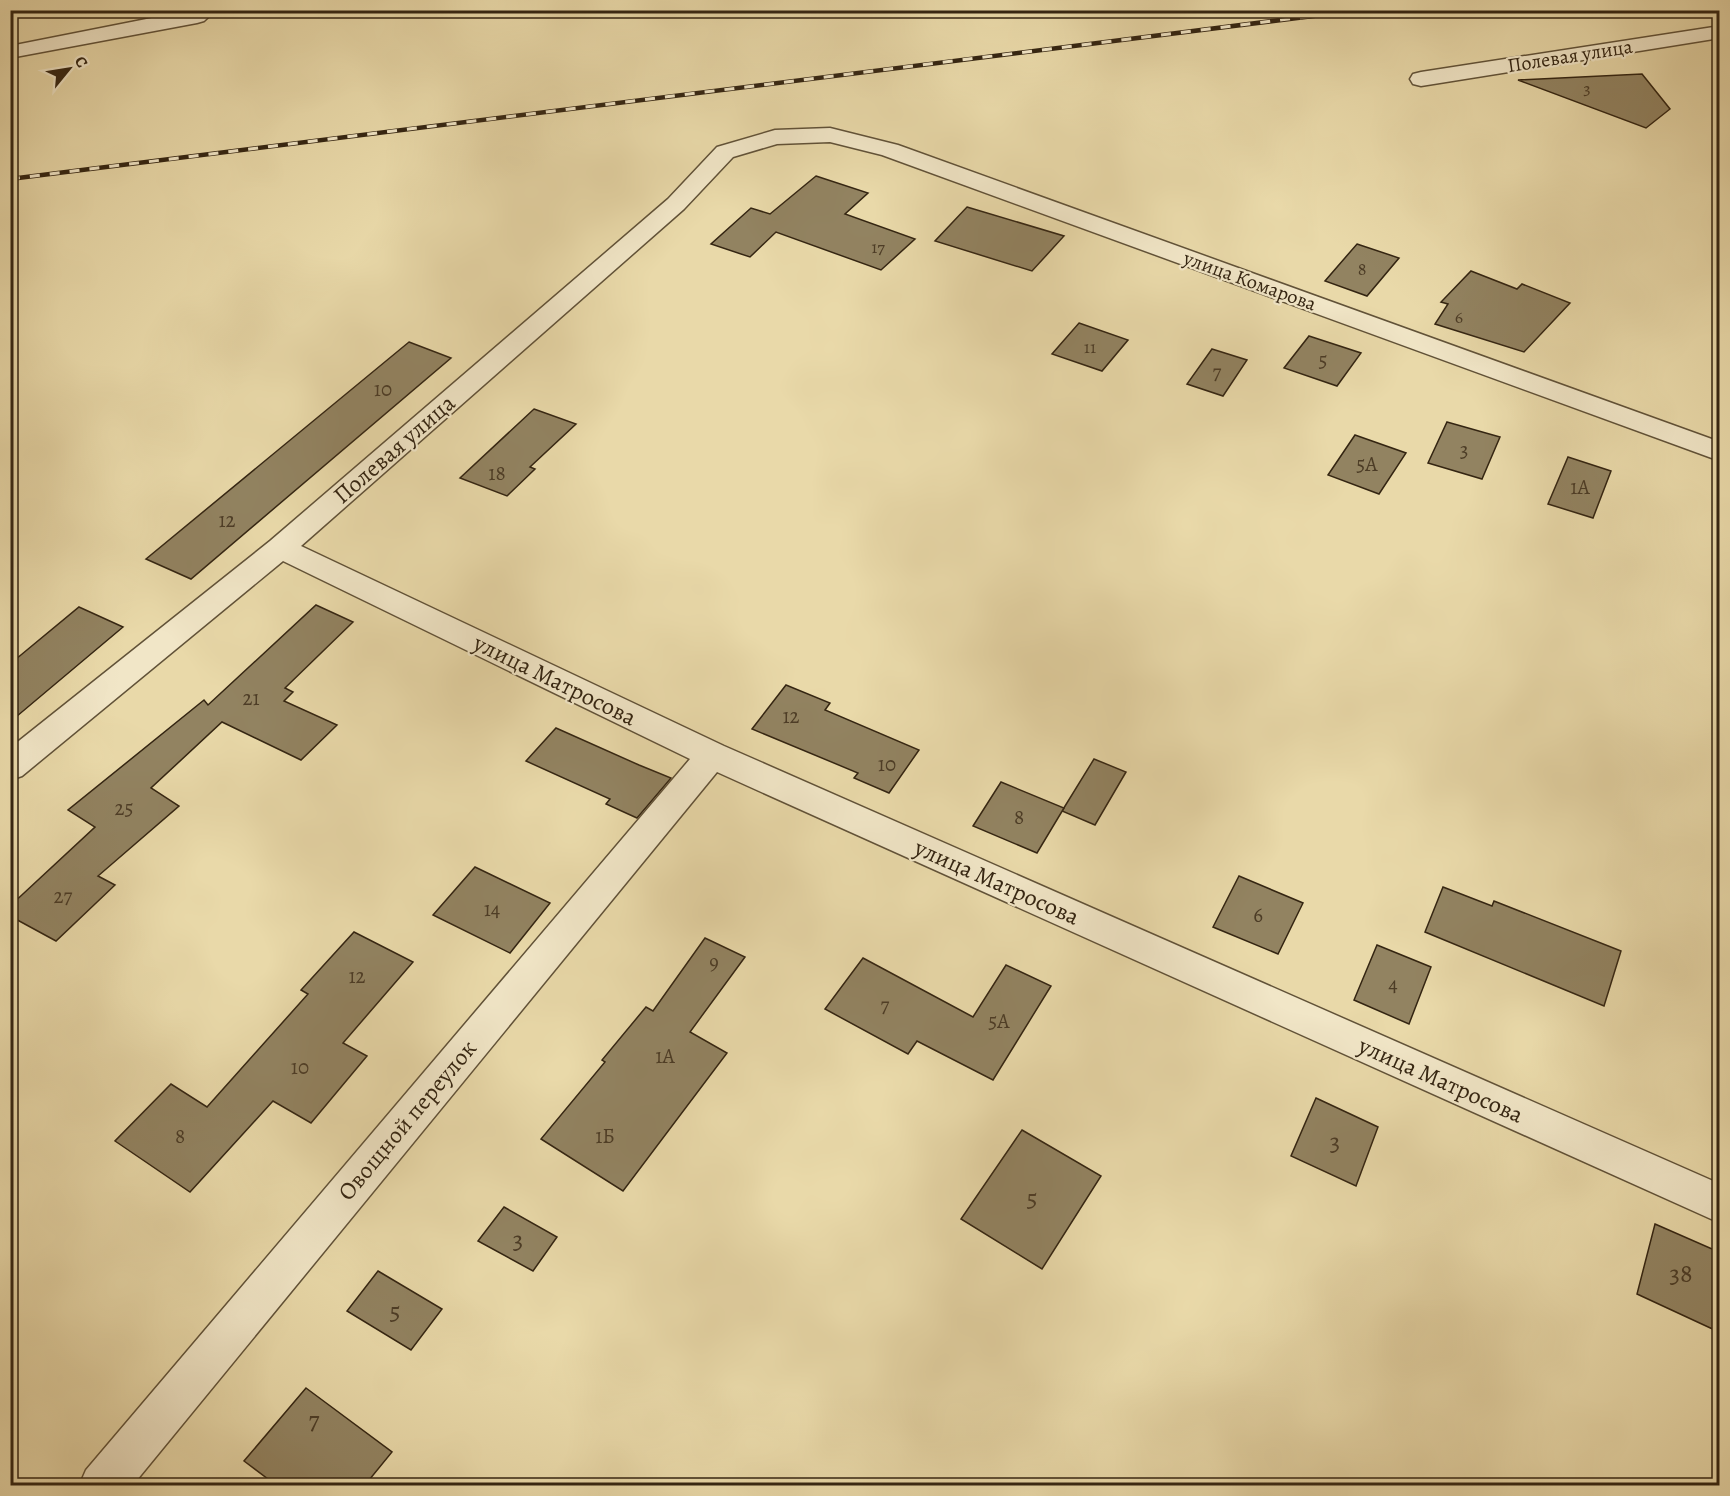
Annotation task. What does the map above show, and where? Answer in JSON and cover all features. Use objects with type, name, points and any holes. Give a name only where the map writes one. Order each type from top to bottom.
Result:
[{"type":"street","points":[[10,52],[197,17],[206,10]]},
{"type":"street","name":"Полевая улица","points":[[1420,79],[1719,32]]},
{"type":"street","name":"улица Комарова","points":[[775,137],[830,135],[890,150],[1719,452]]},
{"type":"street","name":"Полевая улица","points":[[10,767],[280,548],[676,204],[725,152],[775,137]]},
{"type":"street","name":"улица Матросова","points":[[280,548],[712,755],[1719,1204]]},
{"type":"street","name":"Овощной переулок","points":[[102,1485],[712,755]]},
{"type":"building","points":[[1642,74],[1670,109],[1646,128],[1518,80]]},
{"type":"building","points":[[816,176],[868,193],[845,214],[915,239],[881,270],[776,232],[750,257],[711,244],[751,208],[770,214]]},
{"type":"building","points":[[967,207],[1064,236],[1032,271],[935,241]]},
{"type":"building","points":[[1357,244],[1399,258],[1367,296],[1325,281]]},
{"type":"building","points":[[1471,271],[1517,289],[1522,284],[1570,303],[1524,352],[1435,324],[1448,304],[1441,302]]},
{"type":"building","points":[[1079,323],[1128,340],[1102,371],[1052,354]]},
{"type":"building","points":[[1309,336],[1361,353],[1337,386],[1284,368]]},
{"type":"building","points":[[409,342],[451,358],[191,579],[146,559]]},
{"type":"building","points":[[1212,349],[1247,360],[1223,396],[1187,384]]},
{"type":"building","points":[[534,409],[576,424],[530,467],[535,469],[507,496],[460,478]]},
{"type":"building","points":[[1447,422],[1500,437],[1482,479],[1428,463]]},
{"type":"building","points":[[1355,435],[1406,453],[1379,494],[1328,475]]},
{"type":"building","points":[[1568,457],[1611,471],[1593,518],[1548,504]]},
{"type":"building","points":[[316,605],[353,622],[285,688],[293,692],[284,701],[337,725],[301,760],[222,722],[151,788],[179,806],[98,876],[115,885],[56,941],[10,916],[10,906],[95,827],[68,810],[204,700],[208,705]]},
{"type":"building","points":[[79,607],[123,627],[10,722],[10,664]]},
{"type":"building","points":[[786,685],[830,703],[825,710],[919,750],[889,793],[854,778],[858,773],[752,729]]},
{"type":"building","points":[[556,728],[671,778],[637,818],[606,804],[610,799],[526,761]]},
{"type":"building","points":[[1094,759],[1126,772],[1095,825],[1062,811]]},
{"type":"building","points":[[1001,782],[1064,808],[1037,853],[973,826]]},
{"type":"building","points":[[475,867],[550,903],[510,953],[433,915]]},
{"type":"building","points":[[1239,876],[1303,903],[1278,954],[1213,927]]},
{"type":"building","points":[[1443,887],[1492,906],[1494,901],[1621,951],[1604,1006],[1425,932]]},
{"type":"building","points":[[354,932],[413,962],[343,1043],[367,1056],[311,1123],[273,1101],[190,1192],[115,1141],[171,1084],[207,1107],[308,994],[301,990]]},
{"type":"building","points":[[705,938],[745,957],[690,1032],[727,1053],[623,1191],[541,1139],[605,1062],[602,1060],[646,1007],[653,1011]]},
{"type":"building","points":[[1377,945],[1431,967],[1409,1024],[1354,1000]]},
{"type":"building","points":[[863,958],[973,1017],[1006,965],[1051,986],[993,1080],[917,1041],[908,1054],[825,1009]]},
{"type":"building","points":[[1316,1098],[1378,1127],[1356,1186],[1291,1156]]},
{"type":"building","points":[[1022,1130],[1101,1176],[1042,1269],[961,1219]]},
{"type":"building","points":[[504,1207],[557,1237],[533,1271],[478,1241]]},
{"type":"building","points":[[1655,1224],[1719,1252],[1719,1332],[1637,1294]]},
{"type":"building","points":[[378,1271],[442,1309],[411,1350],[347,1311]]},
{"type":"building","points":[[306,1388],[392,1452],[365,1485],[276,1485],[244,1461]]},
{"type":"railway","points":[[10,179],[1361,10]]}]
